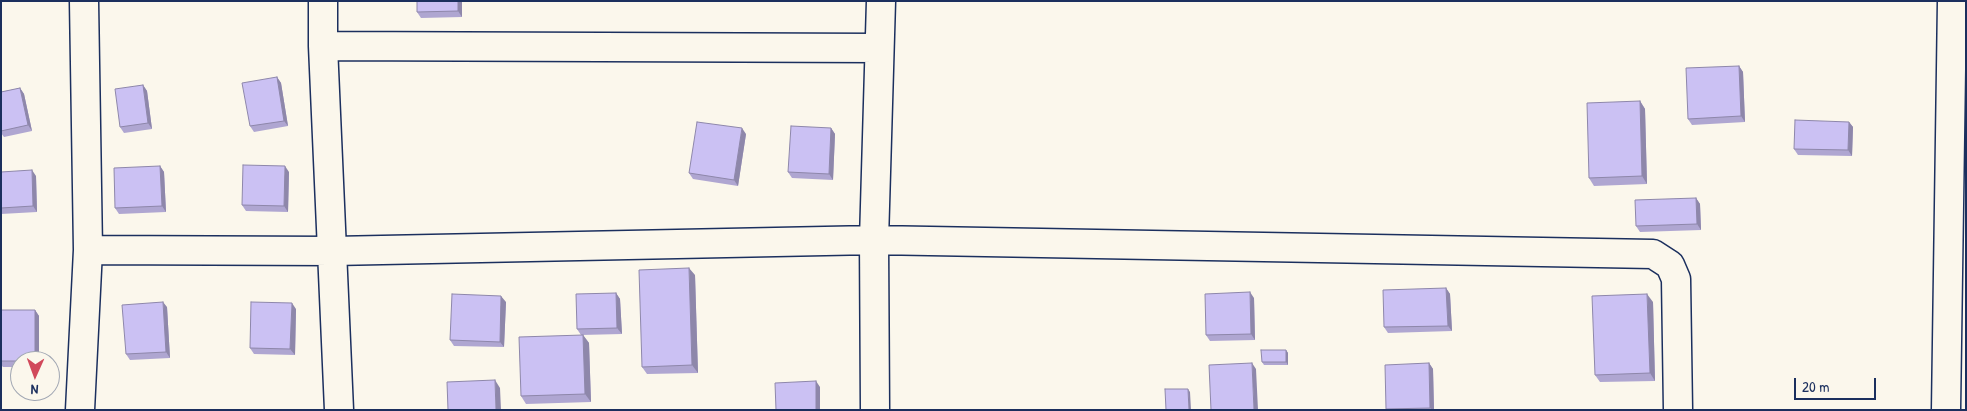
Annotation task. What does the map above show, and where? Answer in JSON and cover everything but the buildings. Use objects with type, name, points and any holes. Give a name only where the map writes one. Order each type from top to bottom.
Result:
[{"type":"street","points":[[80,410],[88,250],[84,1]]},
{"type":"street","points":[[323,1],[323,46],[339,410]]},
{"type":"street","points":[[875,410],[874,240],[881,1]]},
{"type":"street","points":[[1946,410],[1952,1]]},
{"type":"street","points":[[323,46],[879,48]]},
{"type":"street","points":[[88,250],[333,251],[874,240],[1653,254],[1670,265],[1676,279],[1678,410]]}]
